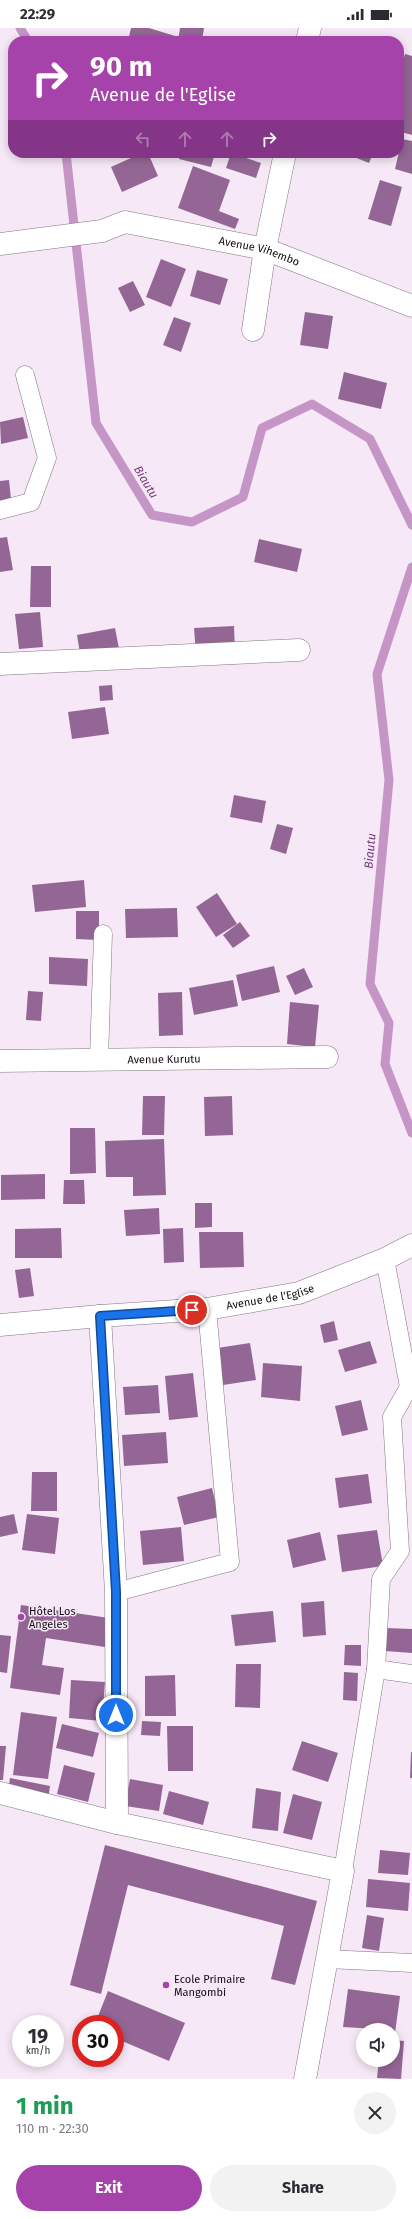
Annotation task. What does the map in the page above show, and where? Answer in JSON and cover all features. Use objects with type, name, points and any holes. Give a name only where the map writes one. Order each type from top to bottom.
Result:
[{"type":"street","points":[[253,330],[265,249],[284,158]]},
{"type":"street","name":"Avenue Vihembo","points":[[0,244],[102,231],[125,222],[265,249],[412,306]]},
{"type":"street","points":[[0,664],[299,650]]},
{"type":"street","name":"Avenue Kurutu","points":[[0,1061],[327,1057]]},
{"type":"street","name":"Avenue de l'Eglise","points":[[0,1325],[100,1316],[207,1309],[299,1293],[385,1259],[412,1245]]},
{"type":"street","points":[[100,1316],[116,1592],[117,1823]]},
{"type":"street","points":[[0,1793],[117,1823],[344,1871],[305,2079]]},
{"type":"lane","points":[[0,510],[31,502],[47,458],[25,375]]},
{"type":"lane","points":[[99,1059],[103,934]]},
{"type":"lane","points":[[344,1871],[376,1669],[380,1579],[400,1551],[392,1417],[409,1387],[385,1259]]},
{"type":"lane","points":[[116,1592],[230,1562],[207,1309]]},
{"type":"lane","points":[[376,1669],[412,1674]]},
{"type":"lane","points":[[327,1959],[412,1963]]},
{"type":"building","points":[[131,28],[149,28],[175,36],[129,36]]},
{"type":"building","points":[[180,28],[204,28],[203,36],[179,36]]},
{"type":"building","points":[[405,54],[412,56],[412,135],[404,133]]},
{"type":"building","points":[[404,139],[412,141],[412,174],[395,169],[398,158],[404,158]]},
{"type":"building","points":[[131,158],[150,158],[158,176],[122,192],[111,167]]},
{"type":"building","points":[[179,158],[214,158],[211,167]]},
{"type":"building","points":[[229,158],[246,158],[261,163],[256,178],[226,168]]},
{"type":"building","points":[[356,158],[371,158],[369,163]]},
{"type":"building","points":[[193,166],[230,180],[219,211],[239,219],[235,229],[178,208]]},
{"type":"building","points":[[380,180],[402,187],[391,226],[368,219]]},
{"type":"building","points":[[161,259],[186,269],[171,307],[146,297]]},
{"type":"building","points":[[197,270],[228,279],[220,305],[190,296]]},
{"type":"building","points":[[133,281],[145,305],[130,312],[118,288]]},
{"type":"building","points":[[305,312],[333,316],[328,349],[300,345]]},
{"type":"building","points":[[174,317],[191,323],[181,352],[163,345]]},
{"type":"building","points":[[344,372],[387,383],[381,409],[338,399]]},
{"type":"building","points":[[23,417],[28,438],[1,444],[0,422]]},
{"type":"building","points":[[9,480],[12,509],[0,510],[0,481]]},
{"type":"building","points":[[7,537],[13,570],[0,572],[0,538]]},
{"type":"building","points":[[259,539],[302,549],[297,572],[254,562]]},
{"type":"building","points":[[31,566],[51,566],[51,607],[30,607]]},
{"type":"building","points":[[40,612],[43,647],[19,649],[15,614]]},
{"type":"building","points":[[234,626],[235,653],[196,654],[194,628]]},
{"type":"building","points":[[115,628],[121,659],[82,666],[77,635]]},
{"type":"building","points":[[112,685],[113,700],[100,701],[99,686]]},
{"type":"building","points":[[105,707],[109,734],[72,739],[68,712]]},
{"type":"building","points":[[234,795],[266,801],[262,823],[230,817]]},
{"type":"building","points":[[277,824],[293,828],[286,854],[270,849]]},
{"type":"building","points":[[84,880],[86,907],[35,912],[32,885]]},
{"type":"building","points":[[217,893],[237,924],[216,937],[196,907]]},
{"type":"building","points":[[177,908],[178,937],[126,938],[125,909]]},
{"type":"building","points":[[76,911],[99,911],[99,940],[76,939]]},
{"type":"building","points":[[240,922],[250,936],[233,948],[223,935]]},
{"type":"building","points":[[49,957],[88,959],[87,986],[49,984]]},
{"type":"building","points":[[274,966],[280,992],[242,1001],[236,975]]},
{"type":"building","points":[[304,968],[313,987],[295,995],[286,976]]},
{"type":"building","points":[[233,980],[238,1006],[194,1015],[189,988]]},
{"type":"building","points":[[28,991],[43,992],[41,1021],[26,1020]]},
{"type":"building","points":[[182,992],[183,1035],[159,1036],[158,993]]},
{"type":"building","points":[[290,1002],[319,1005],[315,1047],[287,1044]]},
{"type":"building","points":[[143,1096],[165,1096],[164,1135],[142,1135]]},
{"type":"building","points":[[232,1096],[233,1135],[205,1136],[204,1097]]},
{"type":"building","points":[[70,1128],[95,1128],[96,1173],[70,1174]]},
{"type":"building","points":[[164,1139],[166,1195],[133,1196],[133,1177],[106,1177],[105,1141]]},
{"type":"building","points":[[45,1174],[45,1199],[1,1200],[1,1175]]},
{"type":"building","points":[[64,1180],[84,1180],[85,1204],[63,1204]]},
{"type":"building","points":[[195,1203],[212,1203],[212,1227],[195,1228]]},
{"type":"building","points":[[159,1208],[160,1234],[126,1236],[124,1210]]},
{"type":"building","points":[[61,1228],[62,1258],[15,1258],[15,1229]]},
{"type":"building","points":[[183,1228],[184,1262],[164,1263],[163,1229]]},
{"type":"building","points":[[199,1232],[243,1232],[244,1267],[200,1268]]},
{"type":"building","points":[[30,1268],[34,1296],[19,1298],[15,1270]]},
{"type":"building","points":[[334,1321],[338,1340],[324,1343],[320,1325]]},
{"type":"building","points":[[370,1341],[377,1363],[345,1372],[338,1350]]},
{"type":"building","points":[[250,1343],[256,1380],[223,1385],[217,1348]]},
{"type":"building","points":[[263,1363],[302,1366],[300,1401],[261,1397]]},
{"type":"building","points":[[193,1373],[198,1417],[169,1420],[165,1376]]},
{"type":"building","points":[[158,1385],[160,1413],[125,1415],[123,1387]]},
{"type":"building","points":[[361,1400],[368,1430],[342,1436],[335,1406]]},
{"type":"building","points":[[166,1432],[168,1463],[124,1466],[122,1435]]},
{"type":"building","points":[[32,1472],[57,1472],[57,1511],[31,1511]]},
{"type":"building","points":[[368,1474],[372,1503],[339,1508],[335,1478]]},
{"type":"building","points":[[212,1488],[219,1517],[184,1525],[177,1497]]},
{"type":"building","points":[[14,1514],[18,1533],[0,1537],[0,1517]]},
{"type":"building","points":[[27,1514],[59,1518],[55,1554],[22,1550]]},
{"type":"building","points":[[181,1527],[184,1561],[143,1565],[140,1531]]},
{"type":"building","points":[[377,1530],[383,1566],[342,1572],[337,1535]]},
{"type":"building","points":[[320,1532],[326,1560],[293,1568],[287,1540]]},
{"type":"building","points":[[324,1601],[326,1635],[303,1637],[301,1603]]},
{"type":"building","points":[[21,1605],[109,1618],[105,1647],[46,1638],[42,1665],[64,1668],[60,1695],[10,1688]]},
{"type":"building","points":[[273,1611],[276,1642],[235,1646],[231,1615]]},
{"type":"building","points":[[386,1628],[412,1629],[412,1653],[385,1651]]},
{"type":"building","points":[[0,1635],[11,1636],[7,1673],[0,1672]]},
{"type":"building","points":[[345,1645],[361,1645],[361,1666],[344,1665]]},
{"type":"building","points":[[236,1664],[261,1664],[260,1708],[235,1707]]},
{"type":"building","points":[[344,1672],[358,1673],[357,1701],[343,1700]]},
{"type":"building","points":[[175,1675],[176,1716],[145,1716],[145,1676]]},
{"type":"building","points":[[71,1680],[105,1682],[102,1721],[69,1718]]},
{"type":"building","points":[[21,1712],[57,1717],[48,1779],[13,1775]]},
{"type":"building","points":[[142,1721],[161,1722],[160,1736],[141,1735]]},
{"type":"building","points":[[62,1724],[99,1733],[93,1757],[56,1748]]},
{"type":"building","points":[[167,1726],[193,1726],[193,1771],[168,1771]]},
{"type":"building","points":[[302,1741],[338,1753],[328,1782],[292,1770]]},
{"type":"building","points":[[0,1746],[6,1746],[3,1780],[0,1780]]},
{"type":"building","points":[[411,1752],[412,1778],[410,1778]]},
{"type":"building","points":[[64,1765],[95,1773],[88,1802],[57,1794]]},
{"type":"building","points":[[10,1778],[50,1786],[48,1800],[8,1792]]},
{"type":"building","points":[[130,1779],[163,1785],[159,1811],[125,1806]]},
{"type":"building","points":[[256,1788],[281,1792],[278,1831],[252,1828]]},
{"type":"building","points":[[169,1791],[209,1802],[203,1825],[163,1814]]},
{"type":"building","points":[[293,1794],[322,1802],[312,1840],[283,1833]]},
{"type":"building","points":[[105,1845],[317,1901],[295,1985],[271,1979],[284,1926],[128,1885],[101,1994],[70,1985]]},
{"type":"building","points":[[380,1850],[410,1853],[408,1875],[378,1873]]},
{"type":"building","points":[[368,1879],[410,1883],[408,1911],[366,1907]]},
{"type":"building","points":[[367,1915],[384,1918],[379,1951],[362,1948]]},
{"type":"building","points":[[348,1989],[400,1996],[396,2023],[356,2023],[356,2028],[343,2027]]},
{"type":"building","points":[[108,1991],[185,2023],[169,2061],[124,2042],[124,2015],[99,2015]]},
{"type":"building","points":[[400,2041],[404,2041],[401,2079],[377,2078],[378,2067],[400,2067]]},
{"type":"waterway","name":"Biautu","points":[[20,28],[25,36]]},
{"type":"waterway","name":"Biautu","points":[[67,158],[96,423],[152,515],[192,522],[243,497],[262,428],[312,404],[370,439],[412,525]]},
{"type":"waterway","name":"Biautu","points":[[412,567],[377,674],[389,780],[370,984],[389,1023],[385,1064],[412,1133]]},
{"type":"place","name":"Hôtel Los Angeles","points":[[21,1617]]},
{"type":"place","name":"Ecole Primaire Mangombi","points":[[166,1985]]},
{"type":"route","points":[[116,1715],[116,1592],[100,1316],[192,1310]]}]
